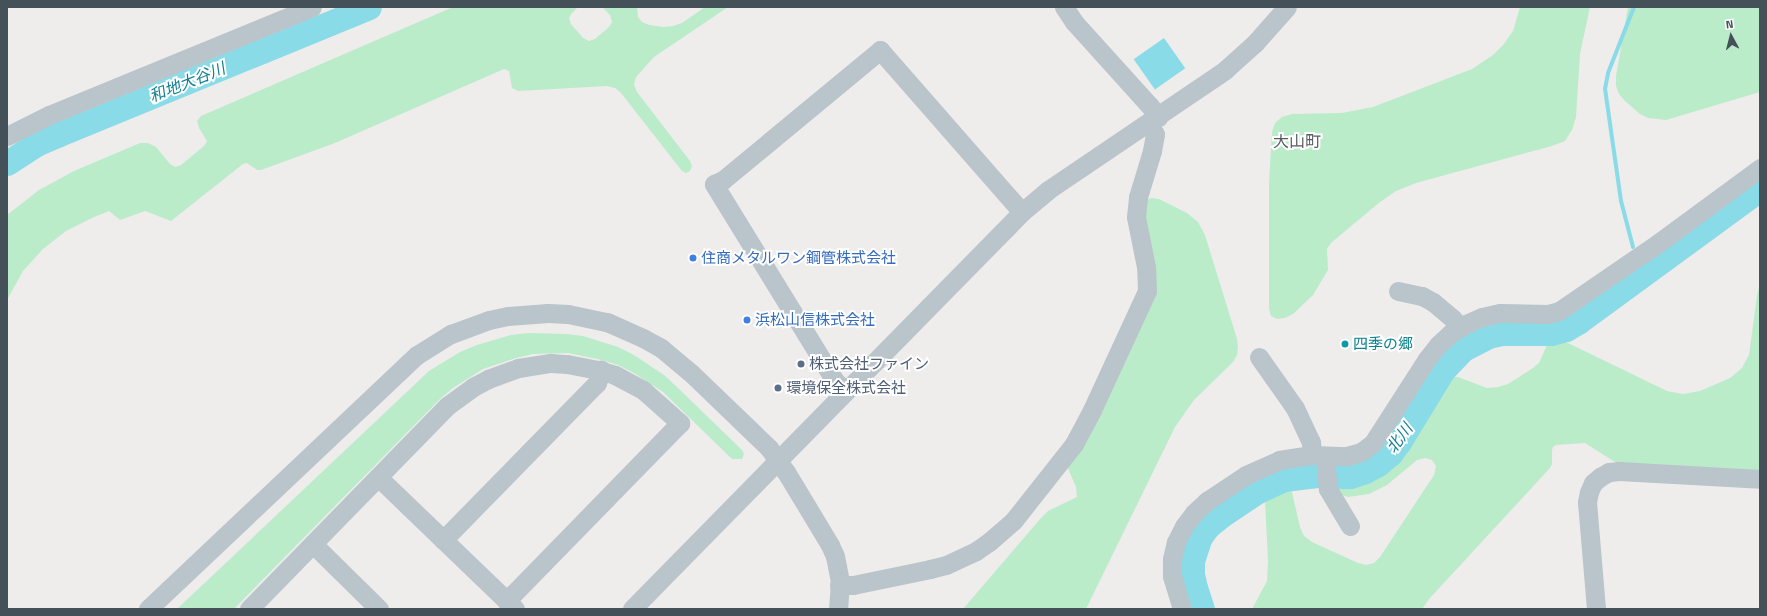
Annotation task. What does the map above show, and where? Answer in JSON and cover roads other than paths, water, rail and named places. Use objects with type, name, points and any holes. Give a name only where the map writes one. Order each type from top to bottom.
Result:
[{"type":"street","points":[[7,136],[49,115],[312,7]]},
{"type":"street","points":[[840,585],[853,585],[946,565],[976,551],[989,542],[1014,520],[1074,444],[1092,410],[1147,291],[1146,267],[1136,217],[1138,197],[1152,151],[1155,134],[1150,106],[1074,22],[1064,7]]},
{"type":"street","points":[[632,609],[1022,212],[1048,190],[1209,82],[1241,57],[1269,29],[1287,7]]},
{"type":"street","points":[[846,391],[836,381],[714,184],[880,50],[1022,212]]},
{"type":"street","points":[[1182,609],[1172,576],[1172,559],[1176,542],[1184,526],[1194,513],[1246,475],[1262,466],[1279,460],[1321,459],[1347,456],[1361,452],[1373,443],[1427,359],[1438,345],[1459,328],[1482,317],[1500,314],[1548,314],[1563,308],[1657,244],[1760,168]]},
{"type":"street","points":[[1398,291],[1410,292],[1433,302],[1453,319],[1459,328]]},
{"type":"street","points":[[148,609],[417,355],[440,340],[470,326],[489,320],[528,313],[568,314],[607,322],[643,338],[676,360],[691,373],[769,448],[778,460],[830,545],[838,569],[840,585],[838,609]]},
{"type":"street","points":[[1259,357],[1295,408],[1321,459],[1328,490],[1350,526]]},
{"type":"street","points":[[249,609],[447,406],[473,387],[488,379],[518,368],[551,363],[572,364],[601,370],[629,382],[643,390],[680,423],[510,605],[378,477]]},
{"type":"street","points":[[443,540],[597,383],[601,370]]},
{"type":"street","points":[[1596,609],[1587,502],[1589,492],[1593,484],[1600,477],[1609,472],[1619,471],[1760,479]]},
{"type":"street","points":[[313,544],[380,609]]},
{"type":"water","points":[[1164,38],[1185,68],[1155,90],[1134,59]]},
{"type":"waterway","name":"和地大谷川","points":[[7,163],[36,144],[369,7]]},
{"type":"waterway","points":[[1633,247],[1621,201],[1605,89],[1608,73],[1634,7]]},
{"type":"waterway","name":"北川","points":[[1202,609],[1192,574],[1192,561],[1200,537],[1208,526],[1219,517],[1256,492],[1284,479],[1315,475],[1350,476],[1365,471],[1378,464],[1390,454],[1399,442],[1443,370],[1463,349],[1488,336],[1502,333],[1551,333],[1566,329],[1578,322],[1760,189]]},
{"type":"waterway","name":"北川","points":[[1640,272],[1641,277]]},
{"type":"place","name":"住商メタルワン鋼管株式会社","points":[[693,258]]},
{"type":"place","name":"浜松山信株式会社","points":[[747,320]]},
{"type":"place","name":"四季の郷","points":[[1345,344]]},
{"type":"place","name":"株式会社ファイン","points":[[801,364]]},
{"type":"place","name":"環境保全株式会社","points":[[778,388]]},
{"type":"district","name":"大山町","points":[[1297,141]]}]
